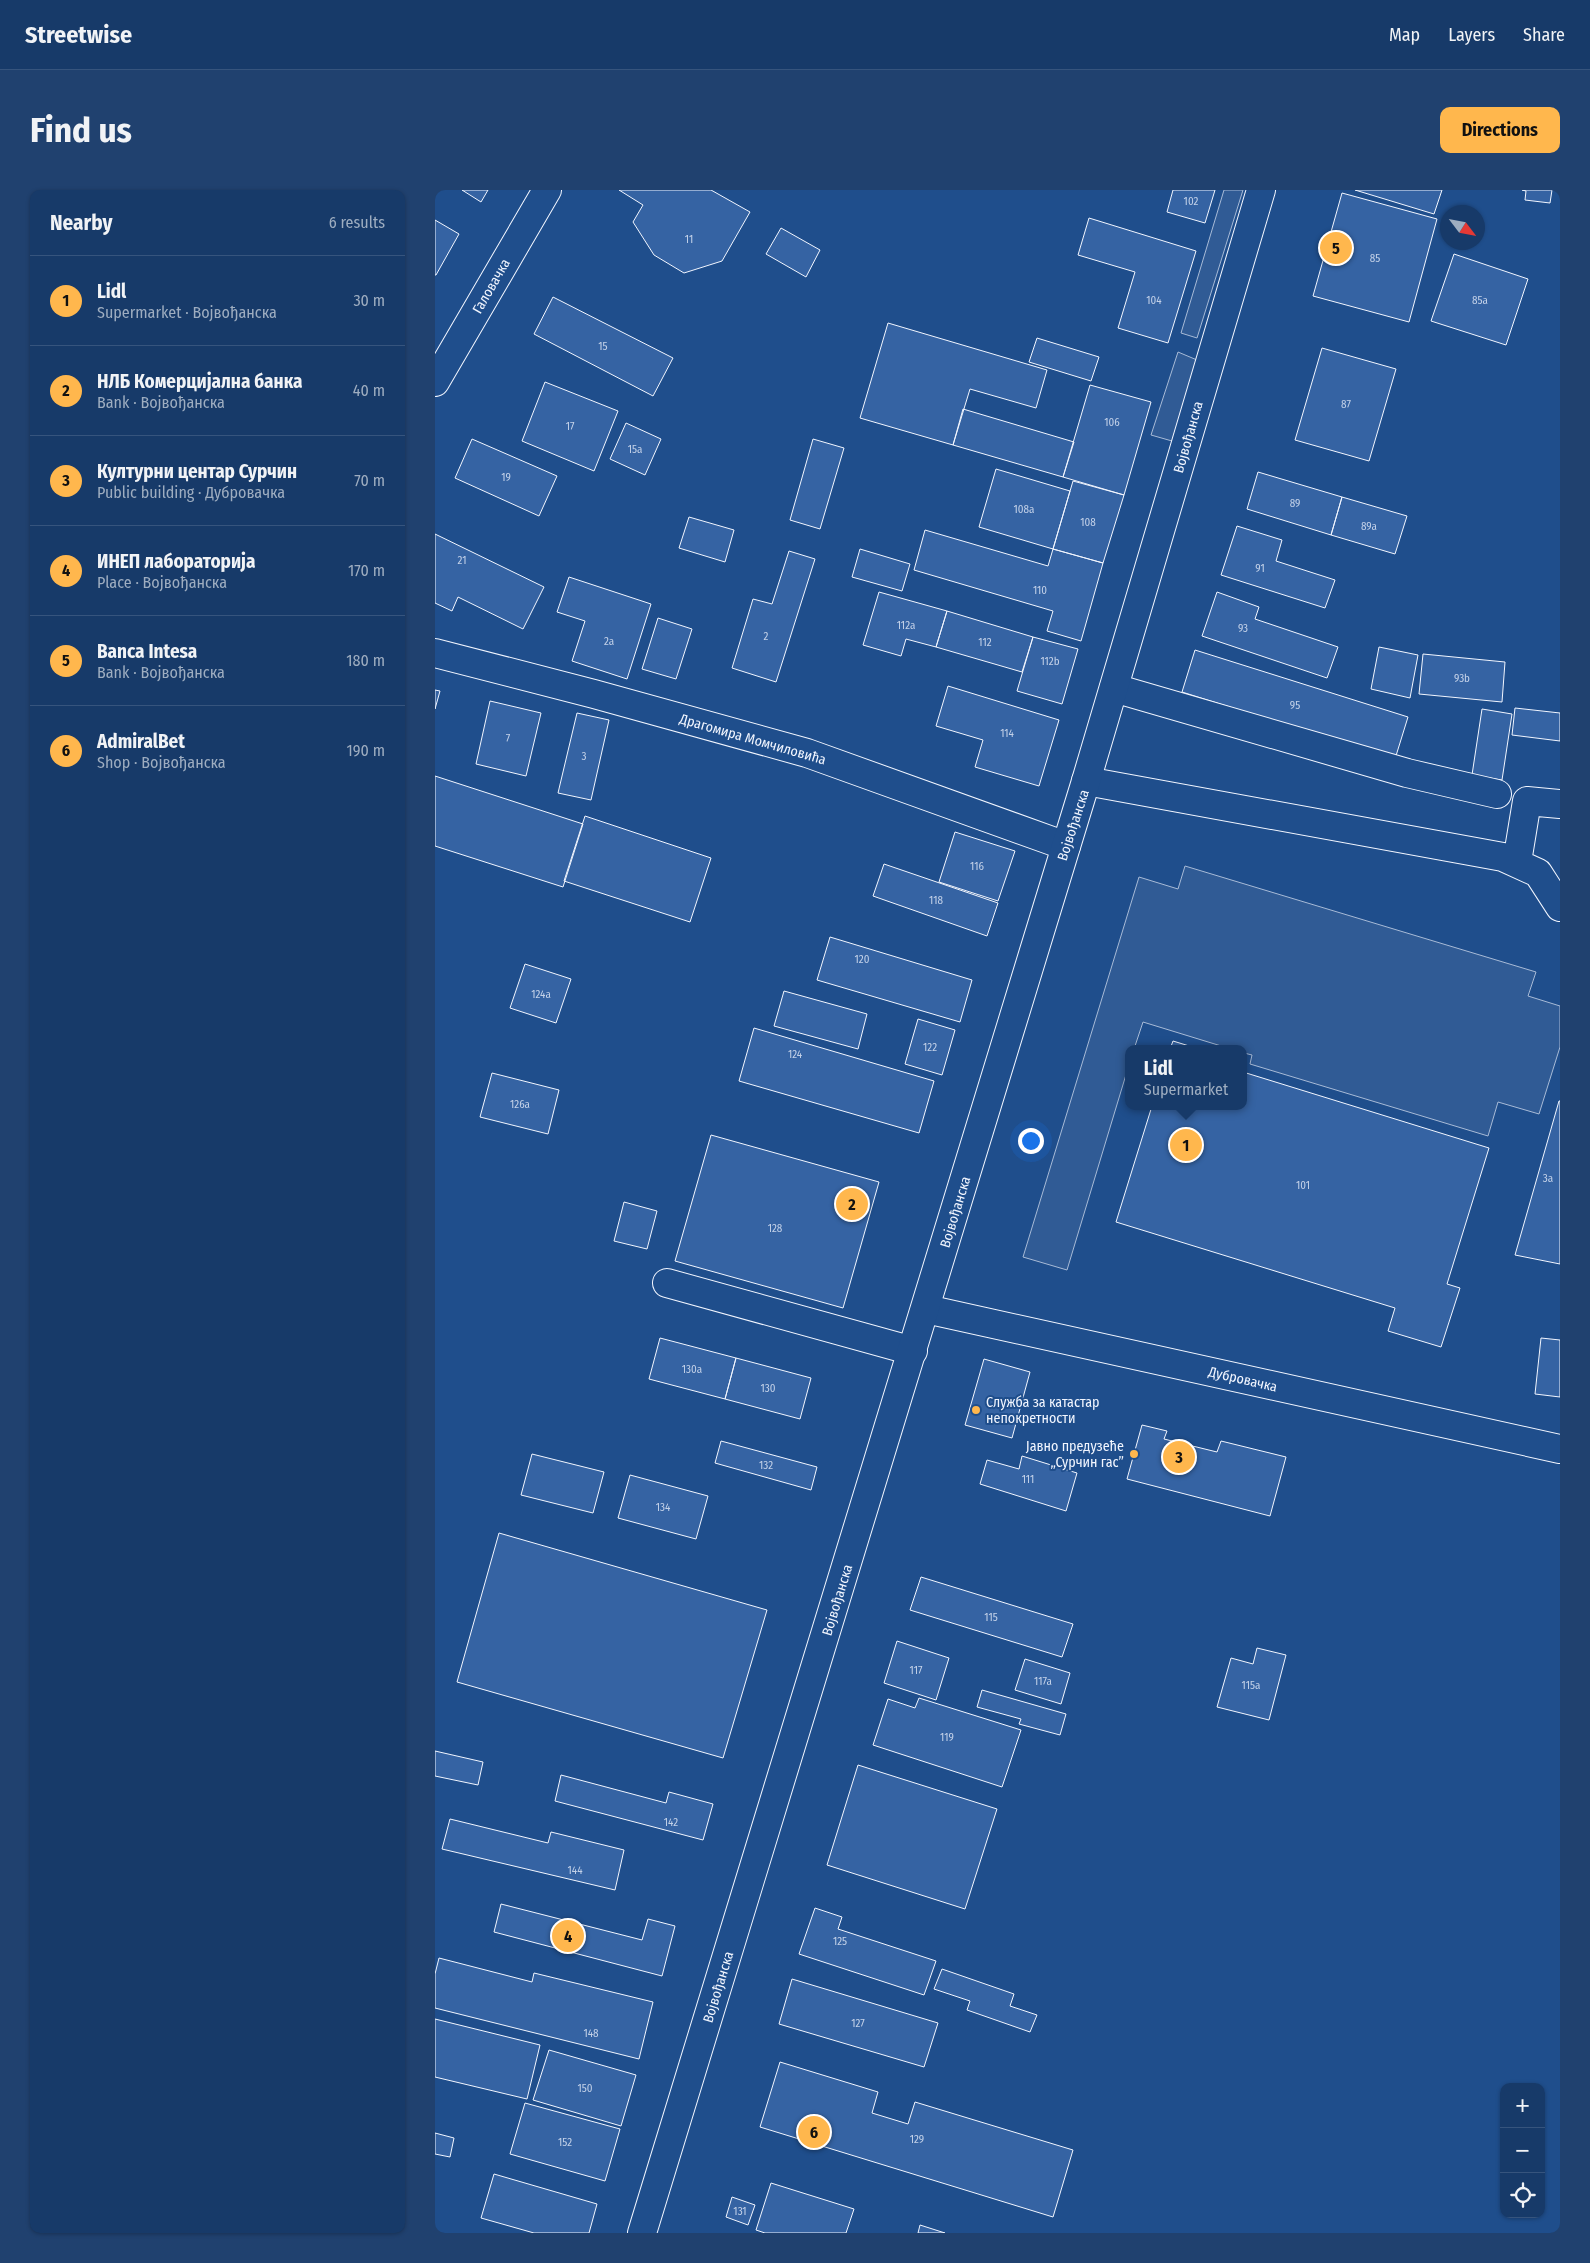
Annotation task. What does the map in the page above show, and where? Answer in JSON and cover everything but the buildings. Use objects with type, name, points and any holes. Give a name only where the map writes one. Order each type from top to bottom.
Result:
[{"type":"main road","name":"Галовачка","points":[[435,382],[547,190]]},
{"type":"main road","name":"Војвођанска","points":[[642,2233],[1087,781],[1261,190]]},
{"type":"main road","name":"Драгомира Момчиловића","points":[[435,653],[593,694],[807,754],[1066,846]]},
{"type":"main road","points":[[1114,688],[1407,773],[1497,794]]},
{"type":"main road","points":[[1087,781],[1485,853],[1517,862],[1538,873],[1560,907]]},
{"type":"main road","points":[[1517,862],[1527,801],[1560,804]]},
{"type":"main road","points":[[667,1283],[913,1351]]},
{"type":"main road","name":"Дубровачка","points":[[926,1309],[1560,1450]]},
{"type":"shaded area","points":[[1224,190],[1243,190],[1197,338],[1181,333]]},
{"type":"shaded area","points":[[1178,352],[1197,360],[1172,441],[1151,435]]},
{"type":"shaded area","points":[[1185,866],[1536,972],[1528,996],[1560,1006],[1560,1047],[1539,1114],[1498,1102],[1488,1136],[1250,1064],[1252,1055],[1247,1054],[1247,1045],[1218,1045],[1143,1022],[1135,1045],[1125,1045],[1125,1078],[1067,1270],[1023,1257],[1139,877],[1178,889]]},
{"type":"place","name":"Banca Intesa","points":[[1336,248]]},
{"type":"place","name":"Lidl","points":[[1186,1145]]},
{"type":"place","name":"НЛБ Комерцијална банка","points":[[852,1204]]},
{"type":"place","name":"Служба за катастар непокретности","points":[[976,1410]]},
{"type":"place","name":"Јавно предузеће „Сурчин гас”","points":[[1134,1454]]},
{"type":"place","name":"Културни центар Сурчин","points":[[1179,1457]]},
{"type":"place","name":"ИНЕП лабораторија","points":[[568,1936]]},
{"type":"place","name":"AdmiralBet","points":[[814,2132]]}]
